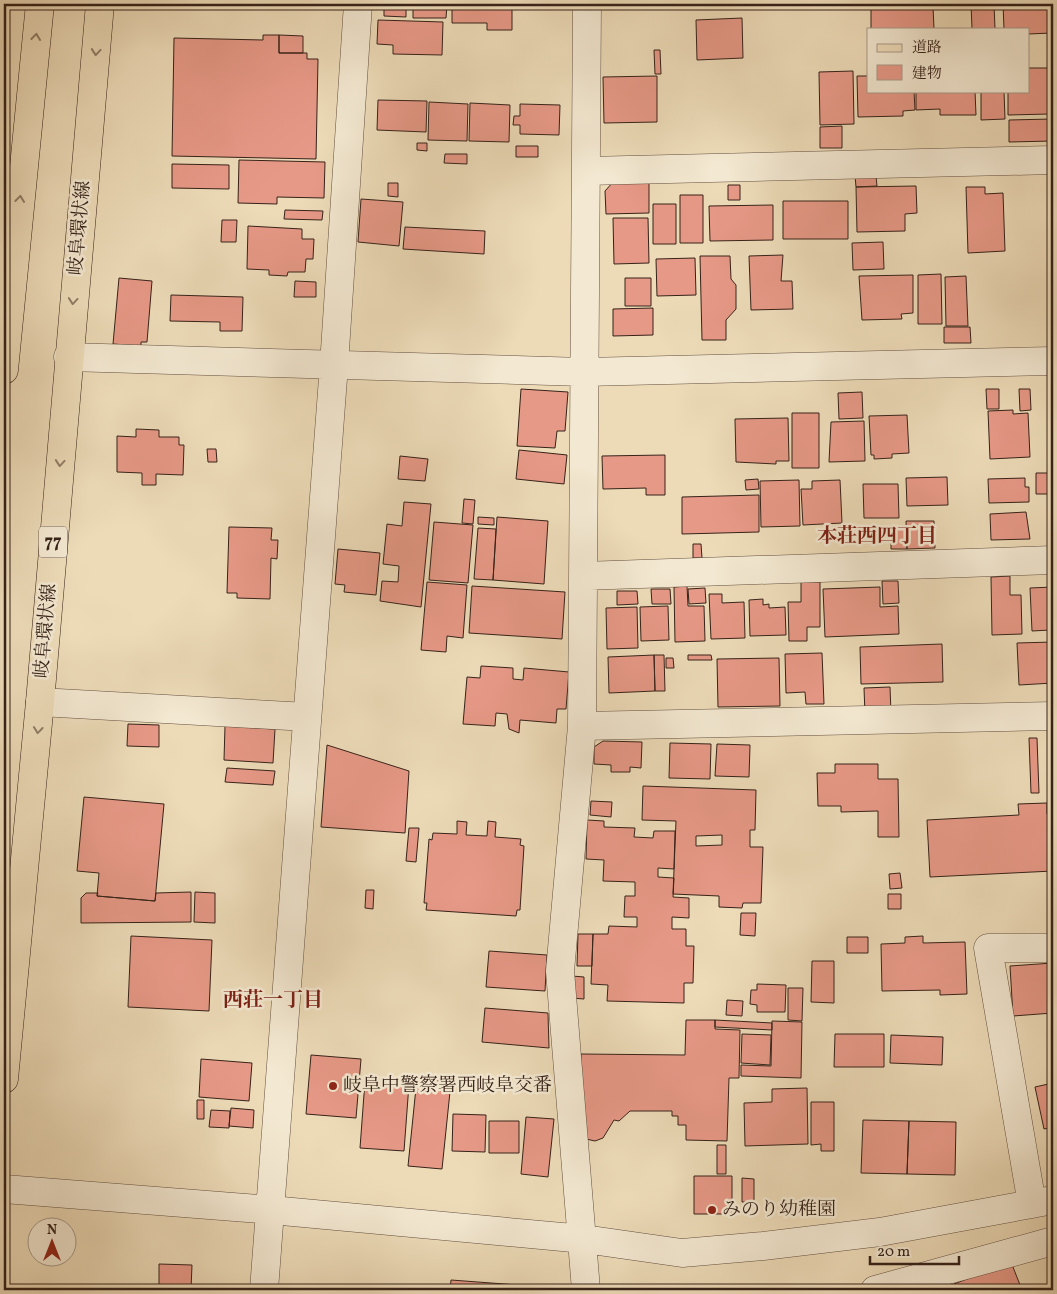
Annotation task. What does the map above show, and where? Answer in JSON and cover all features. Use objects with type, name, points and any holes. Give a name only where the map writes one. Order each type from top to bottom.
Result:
[{"type":"main road","points":[[4,364],[40,4]]},
{"type":"main road","name":"岐阜環状線","points":[[4,1079],[40,702],[68,357],[100,4]]},
{"type":"street","points":[[264,1290],[334,365],[358,4]]},
{"type":"street","points":[[586,1290],[584,1239],[560,971],[582,726],[587,4]]},
{"type":"street","points":[[586,171],[1053,160]]},
{"type":"street","points":[[68,357],[584,372],[1053,361]]},
{"type":"street","points":[[583,576],[1053,560]]},
{"type":"street","points":[[40,702],[307,717]]},
{"type":"street","points":[[582,726],[1053,716]]},
{"type":"street","points":[[4,1189],[271,1210],[584,1239],[682,1253],[764,1246],[880,1232],[1043,1202],[988,948],[1053,948]]},
{"type":"street","points":[[875,1290],[1053,1241]]},
{"type":"building","points":[[384,4],[406,5],[406,17],[384,16]]},
{"type":"building","points":[[413,4],[447,4],[446,18],[413,18]]},
{"type":"building","points":[[452,4],[512,4],[512,30],[487,30],[487,23],[452,23]]},
{"type":"building","points":[[971,4],[994,4],[995,28],[972,28]]},
{"type":"building","points":[[1003,4],[1050,4],[1052,33],[1030,34],[1030,28],[1004,28]]},
{"type":"building","points":[[933,6],[934,28],[871,28],[871,8]]},
{"type":"building","points":[[742,18],[743,58],[697,60],[696,20]]},
{"type":"building","points":[[378,20],[443,22],[442,55],[393,54],[393,45],[377,44]]},
{"type":"building","points":[[263,35],[279,35],[279,53],[307,53],[307,59],[318,59],[316,159],[172,156],[174,38],[263,40]]},
{"type":"building","points":[[279,35],[303,36],[303,53],[279,53]]},
{"type":"building","points":[[654,50],[660,50],[661,74],[655,74]]},
{"type":"building","points":[[1030,68],[1049,68],[1049,114],[1008,115],[1008,92],[1030,92]]},
{"type":"building","points":[[853,71],[854,124],[820,125],[819,72]]},
{"type":"building","points":[[657,76],[657,122],[604,123],[603,77]]},
{"type":"building","points":[[857,76],[867,76],[867,92],[914,92],[915,110],[903,111],[903,116],[858,117]]},
{"type":"building","points":[[916,92],[975,92],[976,115],[940,115],[940,109],[916,110]]},
{"type":"building","points":[[981,92],[1004,92],[1005,119],[981,120]]},
{"type":"building","points":[[378,100],[427,101],[426,132],[377,130]]},
{"type":"building","points":[[429,102],[468,104],[467,141],[428,140]]},
{"type":"building","points":[[470,103],[510,105],[509,142],[469,141]]},
{"type":"building","points":[[520,104],[560,105],[559,135],[520,134],[520,125],[513,125],[514,116],[520,116]]},
{"type":"building","points":[[1052,119],[1052,141],[1009,142],[1009,120]]},
{"type":"building","points":[[842,126],[842,148],[820,148],[820,127]]},
{"type":"building","points":[[417,143],[427,143],[427,151],[417,150]]},
{"type":"building","points":[[516,146],[538,146],[538,157],[516,157]]},
{"type":"building","points":[[445,154],[467,154],[467,164],[444,163]]},
{"type":"building","points":[[239,160],[325,162],[324,198],[277,197],[277,204],[238,203]]},
{"type":"building","points":[[172,164],[229,165],[229,189],[172,188]]},
{"type":"building","points":[[855,176],[876,176],[877,186],[856,187]]},
{"type":"building","points":[[649,180],[649,213],[606,214],[605,191],[614,181]]},
{"type":"building","points":[[388,183],[398,183],[398,197],[388,196]]},
{"type":"building","points":[[728,185],[740,185],[740,200],[728,200]]},
{"type":"building","points":[[916,186],[917,213],[905,214],[905,231],[857,232],[856,187]]},
{"type":"building","points":[[966,187],[985,187],[985,194],[1003,193],[1005,251],[968,253]]},
{"type":"building","points":[[680,195],[703,195],[703,243],[680,243]]},
{"type":"building","points":[[361,199],[403,202],[399,246],[358,242]]},
{"type":"building","points":[[783,201],[848,201],[848,239],[783,239]]},
{"type":"building","points":[[653,204],[676,204],[676,244],[653,244]]},
{"type":"building","points":[[773,205],[773,240],[710,241],[709,206]]},
{"type":"building","points":[[285,210],[323,211],[322,220],[284,219]]},
{"type":"building","points":[[613,218],[648,218],[649,263],[614,264]]},
{"type":"building","points":[[222,220],[237,220],[236,242],[221,242]]},
{"type":"building","points":[[248,226],[302,229],[302,239],[314,239],[313,259],[306,259],[305,272],[288,272],[287,276],[269,275],[269,270],[247,269]]},
{"type":"building","points":[[405,227],[485,231],[484,254],[403,249]]},
{"type":"building","points":[[883,242],[884,269],[853,270],[852,243]]},
{"type":"building","points":[[783,255],[781,281],[792,281],[793,309],[751,310],[749,256]]},
{"type":"building","points":[[700,256],[730,256],[731,279],[736,285],[736,309],[726,320],[726,340],[702,340]]},
{"type":"building","points":[[695,258],[696,295],[657,296],[656,259]]},
{"type":"building","points":[[941,274],[942,324],[918,324],[918,275]]},
{"type":"building","points":[[913,275],[913,313],[901,314],[902,319],[862,320],[859,276]]},
{"type":"building","points":[[966,276],[968,326],[946,326],[945,277]]},
{"type":"building","points":[[119,278],[152,281],[147,342],[141,342],[141,346],[113,344]]},
{"type":"building","points":[[625,278],[651,278],[651,306],[625,306]]},
{"type":"building","points":[[295,281],[316,282],[316,297],[294,297]]},
{"type":"building","points":[[171,295],[243,297],[242,331],[220,331],[220,322],[170,321]]},
{"type":"building","points":[[653,308],[653,335],[613,336],[613,309]]},
{"type":"building","points":[[944,327],[970,327],[971,343],[944,343]]},
{"type":"building","points":[[521,389],[568,392],[565,431],[557,431],[555,448],[517,446]]},
{"type":"building","points":[[986,389],[999,389],[999,409],[987,409]]},
{"type":"building","points":[[1019,389],[1030,389],[1031,410],[1020,411]]},
{"type":"building","points":[[862,392],[863,418],[839,419],[838,393]]},
{"type":"building","points":[[1013,410],[1013,414],[1028,413],[1030,457],[990,459],[988,411]]},
{"type":"building","points":[[792,413],[819,413],[819,468],[792,468]]},
{"type":"building","points":[[907,415],[909,453],[892,454],[892,458],[874,459],[874,455],[871,455],[869,416]]},
{"type":"building","points":[[788,418],[789,461],[776,461],[776,464],[736,462],[735,419]]},
{"type":"building","points":[[864,421],[865,461],[829,462],[831,422]]},
{"type":"building","points":[[136,429],[159,430],[159,437],[179,437],[179,445],[184,445],[183,475],[156,474],[156,485],[142,485],[142,473],[117,472],[117,436],[136,437]]},
{"type":"building","points":[[207,449],[216,449],[217,462],[208,462]]},
{"type":"building","points":[[519,450],[567,455],[564,484],[516,479]]},
{"type":"building","points":[[665,455],[665,495],[646,495],[646,488],[603,489],[602,456]]},
{"type":"building","points":[[400,456],[428,459],[425,481],[398,479]]},
{"type":"building","points":[[1036,473],[1048,473],[1049,494],[1036,494]]},
{"type":"building","points":[[947,477],[948,505],[907,506],[906,478]]},
{"type":"building","points":[[1025,478],[1025,487],[1029,487],[1029,502],[989,503],[988,479]]},
{"type":"building","points":[[758,479],[759,489],[746,490],[745,480]]},
{"type":"building","points":[[799,480],[800,526],[761,527],[760,481]]},
{"type":"building","points":[[840,480],[842,523],[803,525],[801,489],[812,489],[812,481]]},
{"type":"building","points":[[863,484],[898,484],[899,518],[864,518]]},
{"type":"building","points":[[759,495],[759,532],[682,534],[682,497]]},
{"type":"building","points":[[464,499],[475,500],[473,524],[462,523]]},
{"type":"building","points":[[404,502],[431,504],[421,607],[380,601],[382,581],[398,582],[399,566],[383,564],[387,524],[402,526]]},
{"type":"building","points":[[1026,512],[1030,539],[991,540],[990,514]]},
{"type":"building","points":[[478,517],[494,518],[494,525],[478,524]]},
{"type":"building","points":[[497,517],[548,521],[544,584],[493,580]]},
{"type":"building","points":[[906,521],[934,521],[935,548],[907,549]]},
{"type":"building","points":[[434,522],[473,525],[468,583],[429,580]]},
{"type":"building","points":[[229,527],[272,528],[271,540],[278,540],[277,559],[271,558],[270,599],[237,598],[237,593],[227,593]]},
{"type":"building","points":[[478,528],[496,529],[493,580],[474,579]]},
{"type":"building","points":[[891,528],[906,528],[907,549],[891,549]]},
{"type":"building","points":[[693,544],[701,544],[702,558],[693,558]]},
{"type":"building","points":[[338,549],[380,553],[376,595],[344,592],[345,585],[335,584]]},
{"type":"building","points":[[1010,576],[1010,595],[1021,595],[1022,634],[992,635],[991,577]]},
{"type":"building","points":[[882,581],[898,581],[899,603],[883,604]]},
{"type":"building","points":[[427,582],[467,585],[463,638],[447,636],[446,652],[421,650]]},
{"type":"building","points":[[801,582],[820,582],[820,627],[807,627],[807,641],[789,641],[788,602],[801,602]]},
{"type":"building","points":[[472,586],[565,592],[562,639],[469,633]]},
{"type":"building","points":[[687,586],[688,606],[704,606],[705,641],[675,642],[674,587]]},
{"type":"building","points":[[880,587],[880,607],[898,606],[899,634],[825,637],[823,589]]},
{"type":"building","points":[[1053,587],[1053,618],[1050,618],[1050,630],[1032,631],[1030,588]]},
{"type":"building","points":[[705,588],[706,603],[689,604],[688,589]]},
{"type":"building","points":[[651,589],[670,589],[671,604],[652,604]]},
{"type":"building","points":[[617,591],[637,591],[638,604],[617,605]]},
{"type":"building","points":[[709,594],[722,594],[722,603],[744,602],[745,638],[711,639]]},
{"type":"building","points":[[763,599],[763,605],[769,604],[769,608],[785,607],[786,635],[750,636],[749,600]]},
{"type":"building","points":[[668,606],[669,640],[641,641],[640,607]]},
{"type":"building","points":[[637,607],[638,648],[607,649],[606,608]]},
{"type":"building","points":[[1053,642],[1053,683],[1019,685],[1017,643]]},
{"type":"building","points":[[942,644],[943,682],[861,684],[860,647]]},
{"type":"building","points":[[822,653],[824,704],[806,704],[805,692],[786,693],[785,654]]},
{"type":"building","points":[[654,655],[664,655],[665,691],[655,691]]},
{"type":"building","points":[[654,655],[655,691],[609,693],[608,657]]},
{"type":"building","points":[[688,655],[711,655],[712,660],[688,660]]},
{"type":"building","points":[[666,658],[673,658],[674,668],[666,668]]},
{"type":"building","points":[[779,658],[780,706],[718,707],[717,659]]},
{"type":"building","points":[[481,666],[513,668],[513,679],[523,680],[524,668],[569,672],[566,709],[557,709],[556,723],[520,720],[519,733],[509,729],[507,714],[496,713],[495,726],[463,724],[467,677],[480,678]]},
{"type":"building","points":[[890,687],[891,713],[865,714],[864,688]]},
{"type":"building","points":[[128,724],[159,725],[159,747],[127,746]]},
{"type":"building","points":[[225,726],[275,729],[273,763],[224,760]]},
{"type":"building","points":[[1029,738],[1037,738],[1039,793],[1031,793]]},
{"type":"building","points":[[603,741],[642,742],[641,768],[630,767],[630,772],[611,772],[611,765],[594,764],[594,747]]},
{"type":"building","points":[[670,743],[711,744],[710,779],[669,778]]},
{"type":"building","points":[[717,744],[750,745],[749,777],[715,776]]},
{"type":"building","points":[[327,745],[409,771],[405,833],[321,827]]},
{"type":"building","points":[[835,764],[878,764],[878,779],[898,779],[899,837],[878,837],[878,811],[841,812],[841,806],[818,806],[817,773],[835,773]]},
{"type":"building","points":[[227,768],[275,771],[273,785],[225,782]]},
{"type":"building","points":[[643,786],[756,790],[755,830],[750,830],[750,847],[763,847],[761,903],[743,903],[742,908],[719,907],[719,896],[673,894],[676,821],[642,820]],"holes":[[[722,835],[722,845],[696,846],[696,836]]]},
{"type":"building","points":[[84,797],[164,804],[155,901],[97,896],[99,873],[77,871]]},
{"type":"building","points":[[591,801],[612,802],[611,817],[590,815]]},
{"type":"building","points":[[1047,803],[1047,814],[1053,814],[1053,871],[930,877],[927,820],[1019,815],[1018,804]]},
{"type":"building","points":[[587,820],[604,821],[604,827],[635,828],[634,837],[653,838],[654,831],[675,831],[674,869],[658,868],[658,877],[674,878],[673,897],[689,898],[689,918],[672,917],[672,929],[686,929],[686,946],[694,946],[693,983],[684,983],[684,1003],[607,1001],[608,985],[591,984],[593,934],[608,934],[609,926],[637,927],[637,917],[624,917],[625,896],[635,896],[635,882],[603,881],[604,860],[586,859]]},
{"type":"building","points":[[457,821],[467,822],[466,835],[487,836],[488,821],[496,822],[495,837],[521,839],[520,845],[524,846],[520,910],[517,910],[516,916],[426,910],[427,903],[424,903],[429,839],[432,840],[433,833],[457,834]]},
{"type":"building","points":[[409,828],[419,828],[416,862],[406,861]]},
{"type":"building","points":[[900,873],[902,888],[890,889],[889,874]]},
{"type":"building","points":[[366,890],[374,890],[373,909],[365,908]]},
{"type":"building","points":[[191,892],[191,922],[81,923],[81,898],[86,893],[98,893],[97,896],[155,901],[156,893]]},
{"type":"building","points":[[195,892],[215,893],[215,923],[194,922]]},
{"type":"building","points":[[888,894],[901,894],[901,909],[888,909]]},
{"type":"building","points":[[741,913],[756,913],[755,936],[740,935]]},
{"type":"building","points":[[578,934],[593,934],[592,966],[577,966]]},
{"type":"building","points":[[131,936],[212,940],[209,1011],[128,1007]]},
{"type":"building","points":[[923,936],[923,943],[965,942],[967,994],[940,995],[940,990],[882,991],[881,944],[905,943],[905,937]]},
{"type":"building","points":[[847,937],[868,937],[868,953],[847,953]]},
{"type":"building","points":[[489,951],[547,955],[545,991],[486,987]]},
{"type":"building","points":[[812,961],[834,961],[834,1003],[811,1002]]},
{"type":"building","points":[[1053,963],[1053,1013],[1013,1016],[1010,966]]},
{"type":"building","points":[[572,976],[584,977],[584,999],[571,998]]},
{"type":"building","points":[[757,984],[786,985],[785,1012],[757,1012],[757,1005],[750,1004],[751,990],[757,990]]},
{"type":"building","points":[[788,988],[803,988],[802,1021],[788,1020]]},
{"type":"building","points":[[727,1000],[743,1001],[742,1016],[726,1015]]},
{"type":"building","points":[[485,1008],[548,1013],[549,1048],[482,1042]]},
{"type":"building","points":[[686,1020],[715,1020],[715,1029],[740,1030],[739,1078],[729,1078],[727,1141],[686,1140],[686,1125],[678,1125],[678,1116],[672,1116],[672,1111],[630,1111],[619,1121],[614,1120],[603,1138],[595,1141],[586,1139],[579,1087],[581,1054],[685,1055]]},
{"type":"building","points":[[715,1020],[772,1023],[772,1030],[715,1027]]},
{"type":"building","points":[[772,1021],[802,1022],[801,1078],[741,1076],[741,1065],[771,1066]]},
{"type":"building","points":[[742,1034],[771,1035],[770,1065],[741,1063]]},
{"type":"building","points":[[835,1034],[884,1034],[884,1067],[834,1067]]},
{"type":"building","points":[[891,1035],[943,1037],[942,1065],[890,1063]]},
{"type":"building","name":"岐阜中警察署西岐阜交番","points":[[311,1055],[361,1059],[356,1118],[306,1114]]},
{"type":"building","points":[[201,1059],[252,1063],[249,1101],[199,1097]]},
{"type":"building","points":[[417,1078],[451,1082],[442,1169],[408,1166]]},
{"type":"building","points":[[365,1081],[409,1084],[404,1151],[360,1148]]},
{"type":"building","points":[[1053,1083],[1053,1127],[1044,1129],[1035,1087]]},
{"type":"building","points":[[807,1088],[808,1144],[745,1146],[744,1103],[772,1102],[772,1089]]},
{"type":"building","points":[[197,1100],[204,1100],[204,1119],[197,1119]]},
{"type":"building","points":[[811,1102],[834,1102],[834,1151],[821,1151],[821,1144],[811,1145]]},
{"type":"building","points":[[231,1108],[254,1110],[253,1128],[229,1126]]},
{"type":"building","points":[[211,1110],[230,1111],[229,1128],[209,1127]]},
{"type":"building","points":[[453,1114],[486,1115],[485,1152],[452,1151]]},
{"type":"building","points":[[526,1117],[554,1119],[548,1177],[521,1174]]},
{"type":"building","points":[[863,1120],[909,1121],[907,1174],[861,1173]]},
{"type":"building","points":[[489,1121],[519,1121],[519,1153],[489,1153]]},
{"type":"building","points":[[909,1121],[956,1122],[955,1175],[907,1174]]},
{"type":"building","points":[[717,1145],[726,1145],[726,1174],[717,1174]]},
{"type":"building","points":[[694,1176],[732,1176],[732,1214],[694,1214]]},
{"type":"building","points":[[742,1178],[754,1179],[754,1202],[742,1202]]},
{"type":"building","points":[[1011,1262],[1022,1290],[956,1290],[954,1284]]},
{"type":"building","points":[[159,1264],[192,1265],[191,1290],[159,1290]]},
{"type":"building","points":[[451,1280],[518,1285],[517,1290],[450,1290]]},
{"type":"place","name":"岐阜中警察署西岐阜交番","points":[[333,1086]]},
{"type":"place","name":"みのり幼稚園","points":[[712,1210]]},
{"type":"district","name":"本荘西四丁目","points":[[877,537]]},
{"type":"district","name":"西荘一丁目","points":[[273,1001]]}]
